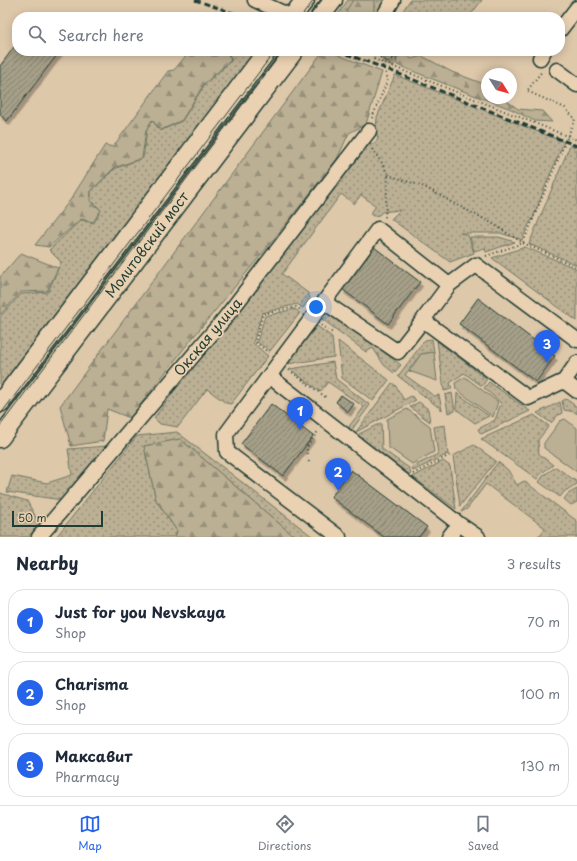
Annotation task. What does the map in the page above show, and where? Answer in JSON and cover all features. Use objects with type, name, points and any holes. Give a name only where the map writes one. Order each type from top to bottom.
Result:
[{"type":"main road","points":[[296,12],[305,0]]},
{"type":"main road","points":[[324,12],[333,0]]},
{"type":"main road","name":"Молитовский мост","points":[[0,403],[262,56]]},
{"type":"main road","name":"Молитовский мост","points":[[0,438],[290,56]]},
{"type":"street","points":[[255,0],[281,12]]},
{"type":"street","points":[[386,12],[393,0]]},
{"type":"street","points":[[565,24],[577,8]]},
{"type":"street","points":[[557,70],[577,85]]},
{"type":"street","name":"Окская улица","points":[[39,537],[225,318],[369,130]]},
{"type":"street","points":[[339,537],[227,452],[226,434],[378,229],[449,285]]},
{"type":"street","points":[[324,302],[398,352],[449,285],[476,265],[577,340]]},
{"type":"street","points":[[423,320],[528,398],[564,381],[577,363]]},
{"type":"street","points":[[269,376],[478,537]]},
{"type":"street","points":[[564,381],[577,391]]},
{"type":"street","points":[[449,537],[460,524]]},
{"type":"path","points":[[374,56],[374,59],[381,62],[577,140]]},
{"type":"path","points":[[381,62],[388,79],[373,115],[367,142],[388,175],[383,233]]},
{"type":"path","points":[[479,258],[523,242],[575,119],[565,108],[527,91]]},
{"type":"path","points":[[388,175],[426,187],[523,242],[577,267]]},
{"type":"path","points":[[271,354],[255,342],[263,314],[296,307],[304,312]]},
{"type":"path","points":[[287,367],[327,398]]},
{"type":"path","points":[[309,462],[306,454],[307,447],[321,428]]},
{"type":"path","points":[[408,476],[450,455]]},
{"type":"green space","points":[[348,0],[387,0],[380,12],[340,12]]},
{"type":"green space","points":[[353,0],[374,0],[373,12],[346,11]]},
{"type":"green space","points":[[410,0],[482,0],[473,12],[402,12]]},
{"type":"green space","points":[[186,56],[229,56],[231,60],[204,84],[182,120],[161,130],[152,120],[146,130],[142,158],[114,168],[91,191],[90,201],[101,210],[93,222],[81,219],[49,247],[35,245],[71,199],[105,145],[113,147],[168,71],[174,70]]},
{"type":"green space","points":[[230,56],[254,56],[0,390],[0,317],[21,294],[48,292],[61,262],[49,250],[81,220],[94,223],[101,210],[91,200],[91,191],[114,169],[143,158],[147,130],[152,120],[160,131],[182,121],[205,84],[232,60]]},
{"type":"green space","points":[[319,56],[341,56],[382,72],[366,124],[349,133],[337,159],[266,249],[186,346],[130,418],[107,409],[103,441],[71,446],[60,406]]},
{"type":"green space","points":[[396,56],[409,56],[411,59],[422,56],[452,72],[481,83],[481,98],[397,65]]},
{"type":"green space","points":[[395,75],[564,142],[532,221],[530,222],[522,240],[500,233],[460,233],[468,235],[474,253],[450,262],[391,219],[400,210],[382,212],[379,215],[373,216],[370,214],[376,206],[361,195],[354,204],[341,194],[282,274],[308,293],[310,298],[303,308],[297,304],[262,313],[253,343],[268,356],[231,404],[226,403],[207,389],[178,427],[160,424],[154,418],[329,185],[365,143],[374,144],[378,139],[376,131],[377,117]]},
{"type":"green space","points":[[498,104],[511,104],[518,109],[542,111],[552,122],[535,121]]},
{"type":"green space","points":[[570,145],[577,148],[577,265],[529,244]]},
{"type":"green space","points":[[470,237],[499,237],[515,242],[486,252],[485,248],[474,251]]},
{"type":"green space","points":[[525,247],[577,269],[577,321],[492,258]]},
{"type":"green space","points":[[21,253],[58,268],[47,291],[21,292],[0,315],[0,277]]},
{"type":"green space","points":[[295,309],[300,313],[270,351],[257,342],[265,316]]},
{"type":"green space","points":[[326,314],[334,314],[401,365],[394,373],[384,365],[373,348],[366,352],[322,319]]},
{"type":"green space","points":[[317,326],[332,337],[334,357],[287,364]]},
{"type":"green space","points":[[432,339],[434,352],[421,354],[405,375],[434,396],[439,395],[442,410],[398,376],[425,340]]},
{"type":"green space","points":[[338,341],[389,380],[373,401],[342,378]]},
{"type":"green space","points":[[437,341],[487,379],[482,386],[464,373],[450,383],[452,389],[444,391]]},
{"type":"green space","points":[[434,352],[437,381],[409,371],[421,354]]},
{"type":"green space","points":[[333,362],[336,379],[370,405],[351,431],[349,429],[350,425],[364,407],[328,382],[320,392],[290,369]]},
{"type":"green space","points":[[465,377],[498,402],[493,417],[456,389],[455,383]]},
{"type":"green space","points":[[489,382],[530,411],[481,434],[478,429],[495,420],[501,403],[484,388]]},
{"type":"green space","points":[[392,383],[395,385],[404,400],[411,396],[416,400],[356,432]]},
{"type":"green space","points":[[452,393],[455,411],[448,413],[445,395]]},
{"type":"green space","points":[[457,393],[489,416],[475,423],[456,409]]},
{"type":"green space","points":[[566,399],[577,407],[577,414],[575,412],[564,410],[562,401]]},
{"type":"green space","points":[[419,402],[428,409],[430,422],[410,407]]},
{"type":"green space","points":[[560,402],[562,413],[551,423],[537,413]]},
{"type":"green space","points":[[407,409],[430,426],[434,452],[412,464],[388,447],[387,419]]},
{"type":"green space","points":[[534,415],[549,426],[538,440],[539,454],[553,465],[543,472],[537,479],[481,439]]},
{"type":"green space","points":[[565,419],[577,428],[577,472],[544,448],[544,443],[560,421]]},
{"type":"green space","points":[[381,423],[382,449],[409,468],[411,473],[409,474],[357,435]]},
{"type":"green space","points":[[445,425],[448,454],[413,471],[412,467],[438,454],[434,427]]},
{"type":"green space","points":[[177,432],[313,537],[295,537],[180,439],[144,446],[156,500],[177,531],[175,537],[56,537],[137,436]]},
{"type":"green space","points":[[180,439],[295,537],[175,537],[177,531],[156,500],[144,446]]},
{"type":"green space","points":[[474,445],[496,461],[460,506],[453,456]]},
{"type":"green space","points":[[107,446],[81,480],[62,500],[7,492],[12,476],[47,483],[72,475],[68,449]]},
{"type":"green space","points":[[443,461],[450,466],[456,509],[413,477]]},
{"type":"green space","points":[[498,462],[508,470],[517,485],[524,481],[577,521],[577,537],[537,537],[545,528],[486,484],[467,509],[461,512]]},
{"type":"green space","points":[[556,467],[577,482],[577,484],[565,491],[560,497],[539,482],[544,475]]},
{"type":"green space","points":[[577,489],[577,502],[571,505],[564,499],[568,494]]},
{"type":"green space","points":[[0,493],[27,501],[39,523],[29,537],[0,537]]},
{"type":"building","points":[[12,50],[12,56],[56,56],[7,121],[0,115],[0,66]]},
{"type":"building","points":[[381,56],[394,56],[391,63],[380,58]]},
{"type":"building","points":[[374,247],[420,282],[388,324],[342,289]]},
{"type":"building","points":[[478,298],[555,356],[536,382],[459,324]]},
{"type":"building","points":[[341,395],[354,404],[348,412],[336,402]]},
{"type":"building","points":[[271,404],[313,436],[283,476],[241,444]]},
{"type":"building","points":[[351,470],[427,527],[419,537],[384,537],[331,497]]},
{"type":"tram line","points":[[305,12],[314,0]]},
{"type":"tram line","points":[[313,12],[322,0]]},
{"type":"tram line","points":[[0,415],[271,56]]},
{"type":"tram line","points":[[0,426],[279,56]]},
{"type":"railway","points":[[195,0],[230,12]]},
{"type":"railway","points":[[352,56],[577,146]]},
{"type":"place","name":"Максавит","points":[[547,363]]},
{"type":"place","name":"Just for you Nevskaya","points":[[300,430]]},
{"type":"place","name":"Charisma","points":[[338,491]]}]
